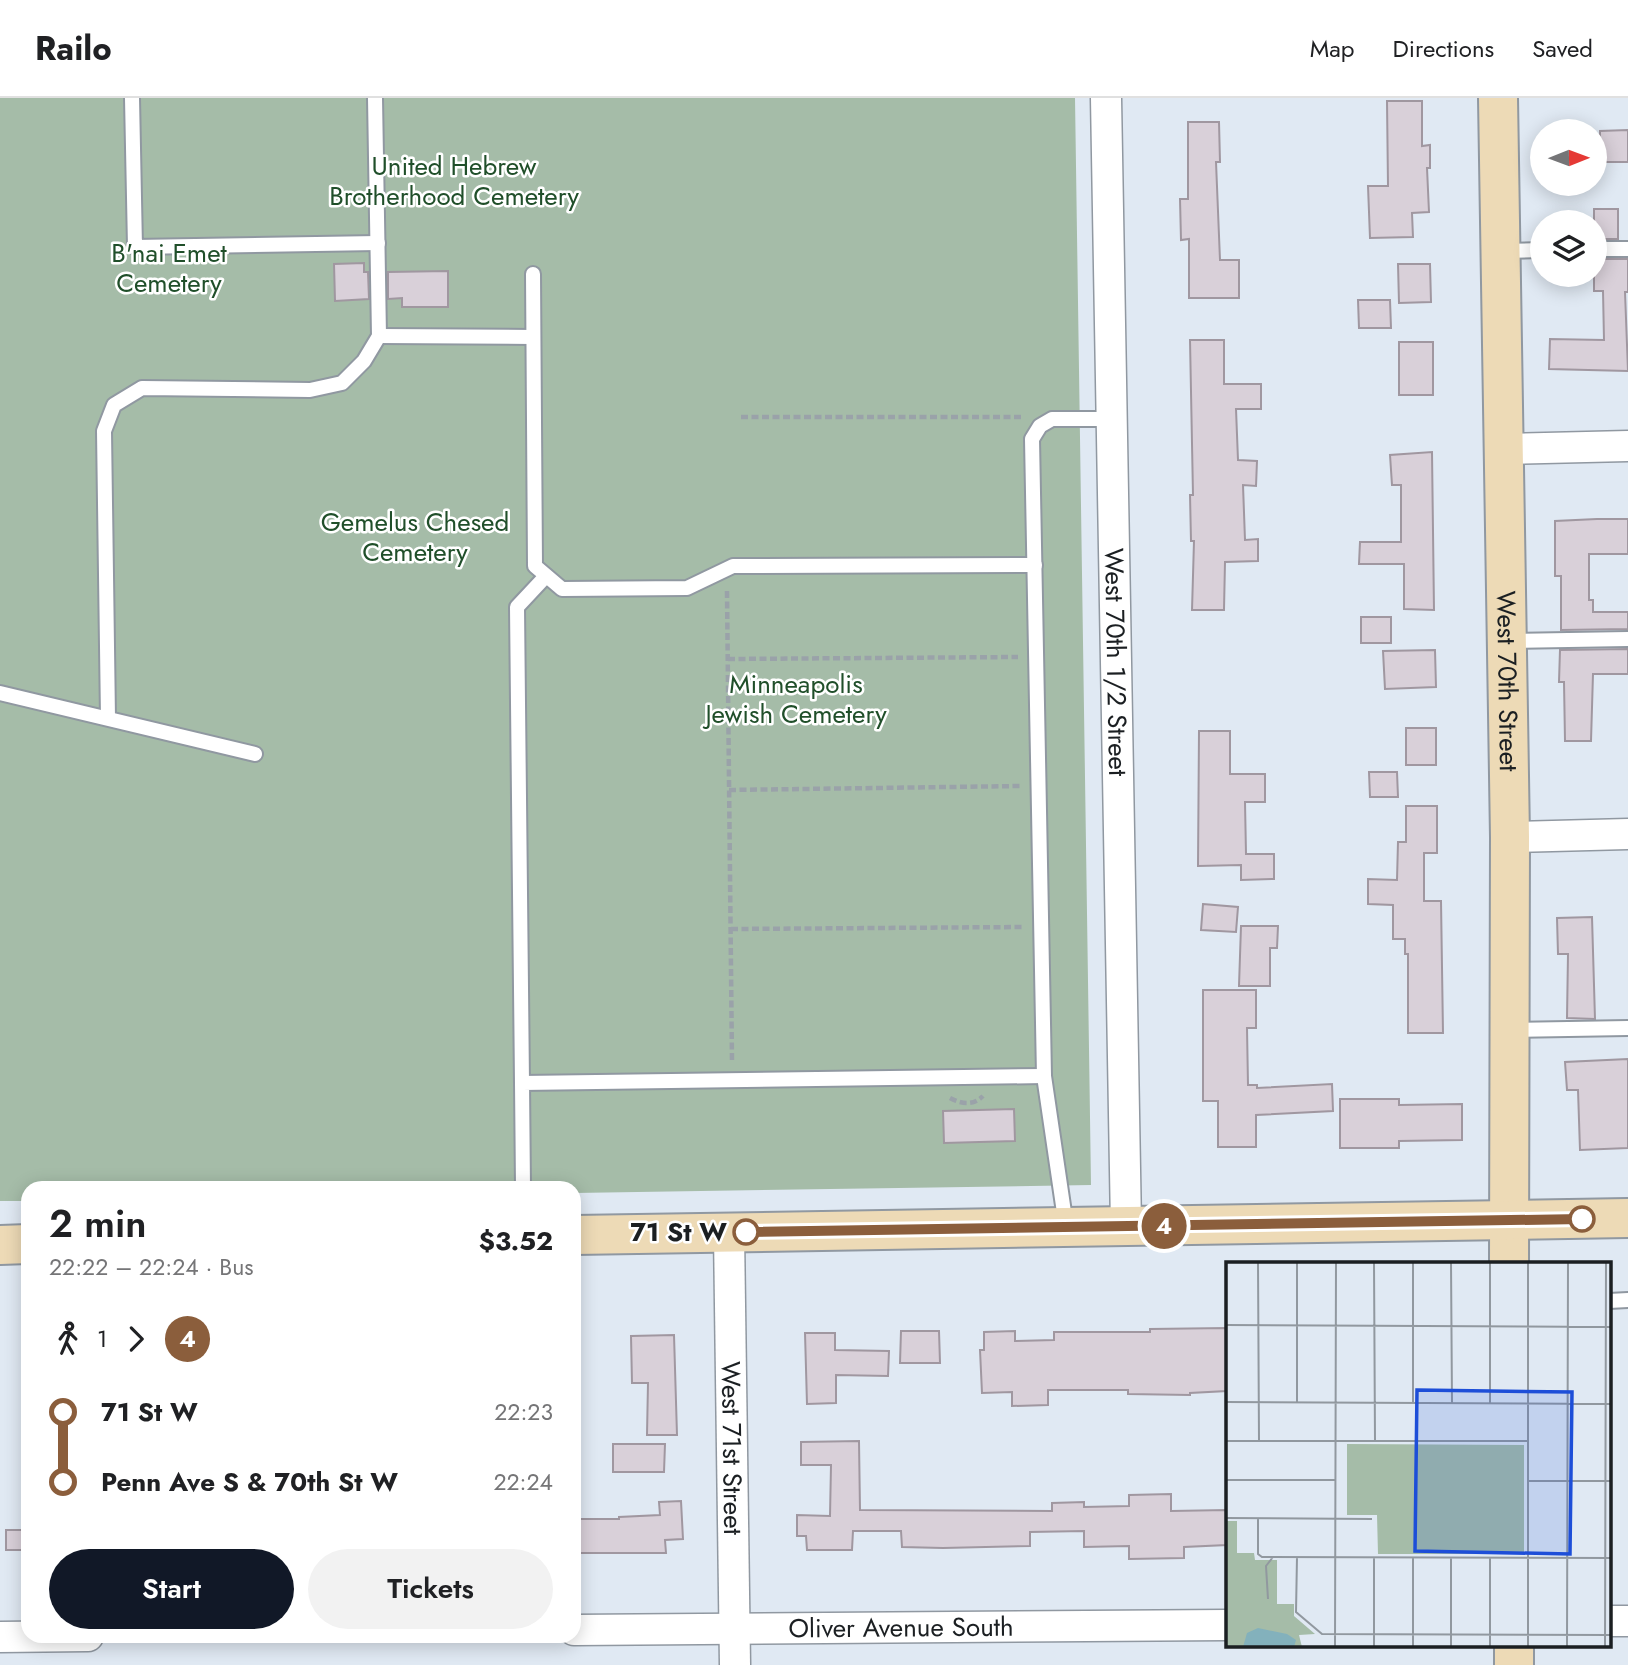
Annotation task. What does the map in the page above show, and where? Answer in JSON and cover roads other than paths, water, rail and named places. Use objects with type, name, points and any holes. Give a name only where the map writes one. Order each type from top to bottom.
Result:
[{"type":"street","name":"West 70th 1/2 Street","points":[[1107,98],[1126,1226]]},
{"type":"street","name":"West 70th Street","points":[[1498,98],[1510,837],[1509,1262]]},
{"type":"street","points":[[1503,449],[1628,446]]},
{"type":"street","points":[[1510,837],[1628,834]]},
{"type":"street","points":[[581,1235],[1628,1218]]},
{"type":"street","name":"West 71st Street","points":[[729,1233],[735,1665]]},
{"type":"street","points":[[0,1245],[21,1244]]},
{"type":"street","points":[[1610,1621],[1628,1620]]},
{"type":"street","name":"Oliver Avenue South","points":[[581,1629],[1226,1625]]},
{"type":"street","points":[[0,1637],[21,1637]]},
{"type":"lane","points":[[132,98],[135,247],[378,243]]},
{"type":"lane","points":[[108,718],[104,431],[114,405],[142,388],[310,390],[342,383],[364,361],[379,336],[375,98]]},
{"type":"lane","points":[[1607,249],[1628,249]]},
{"type":"lane","points":[[1500,251],[1530,250]]},
{"type":"lane","points":[[533,274],[535,566],[562,589],[687,587],[733,566],[1035,565]]},
{"type":"lane","points":[[379,336],[533,337]]},
{"type":"lane","points":[[1066,1227],[1044,1076],[1032,439],[1040,426],[1052,419],[1112,419]]},
{"type":"lane","points":[[523,1181],[517,607],[547,576]]},
{"type":"lane","points":[[1506,641],[1628,639]]},
{"type":"lane","points":[[0,693],[256,754]]},
{"type":"lane","points":[[1510,1030],[1628,1028]]},
{"type":"lane","points":[[522,1083],[1044,1076]]},
{"type":"lane","points":[[1610,1301],[1628,1300]]},
{"type":"place","name":"71 St W","points":[[746,1232]]},
{"type":"park label","name":"United Hebrew Brotherhood Cemetery","points":[[454,181]]},
{"type":"park label","name":"B'nai Emet Cemetery","points":[[169,268]]},
{"type":"park label","name":"Gemelus Chesed Cemetery","points":[[415,537]]},
{"type":"park label","name":"Minneapolis Jewish Cemetery","points":[[796,699]]}]
